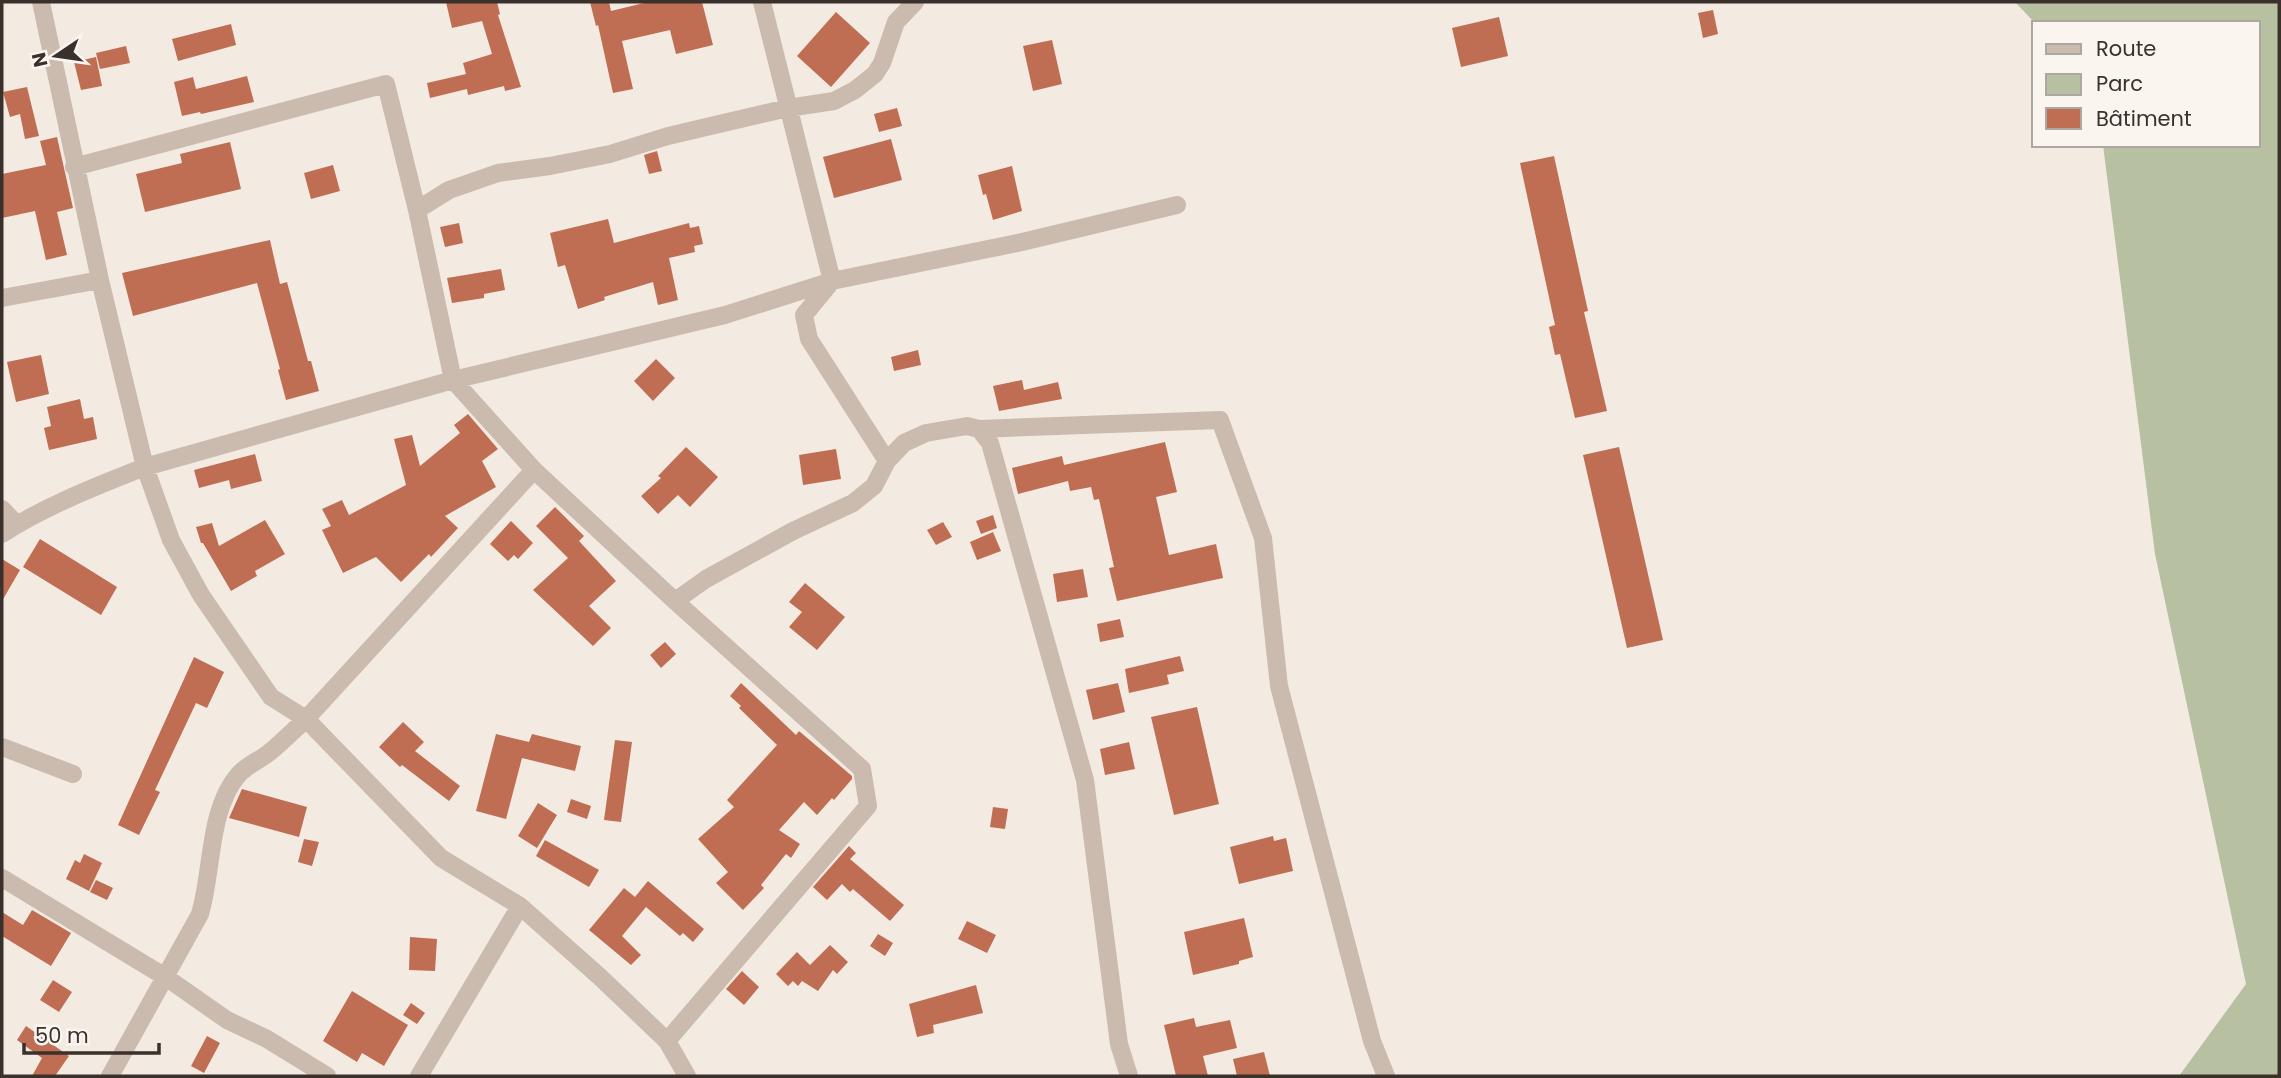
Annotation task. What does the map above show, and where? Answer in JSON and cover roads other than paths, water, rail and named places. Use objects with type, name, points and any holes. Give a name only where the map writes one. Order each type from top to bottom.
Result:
[{"type":"street","points":[[41,2],[74,167],[145,467],[171,540],[201,595],[271,697],[306,719],[441,858],[520,906],[667,1041],[687,1076]]},
{"type":"street","points":[[762,2],[832,281]]},
{"type":"street","points":[[416,210],[449,190],[499,173],[610,154],[667,136],[788,108],[834,101],[855,90],[875,74],[882,63],[896,22],[915,2]]},
{"type":"street","points":[[74,167],[386,83],[453,380],[534,470],[862,769],[867,806],[667,1041]]},
{"type":"street","points":[[2,509],[9,529],[145,467],[453,380],[725,315],[832,281],[1022,242],[1177,205]]},
{"type":"street","points":[[2,298],[100,280]]},
{"type":"street","points":[[832,281],[804,315],[809,338],[887,461]]},
{"type":"street","points":[[675,601],[706,579],[793,531],[853,503],[874,486],[887,461],[904,443],[926,433],[967,426],[979,429],[1220,420],[1263,538],[1279,686],[1372,1041],[1386,1076]]},
{"type":"street","points":[[979,429],[990,443],[1085,780],[1119,1044],[1129,1076]]},
{"type":"street","points":[[110,1076],[167,978],[200,914],[207,891],[214,833],[227,792],[240,773],[268,753],[306,719],[534,470]]},
{"type":"street","points":[[2,747],[73,774]]},
{"type":"street","points":[[2,878],[167,978],[227,1020],[267,1039],[327,1076]]},
{"type":"street","points":[[419,1076],[520,906]]}]
